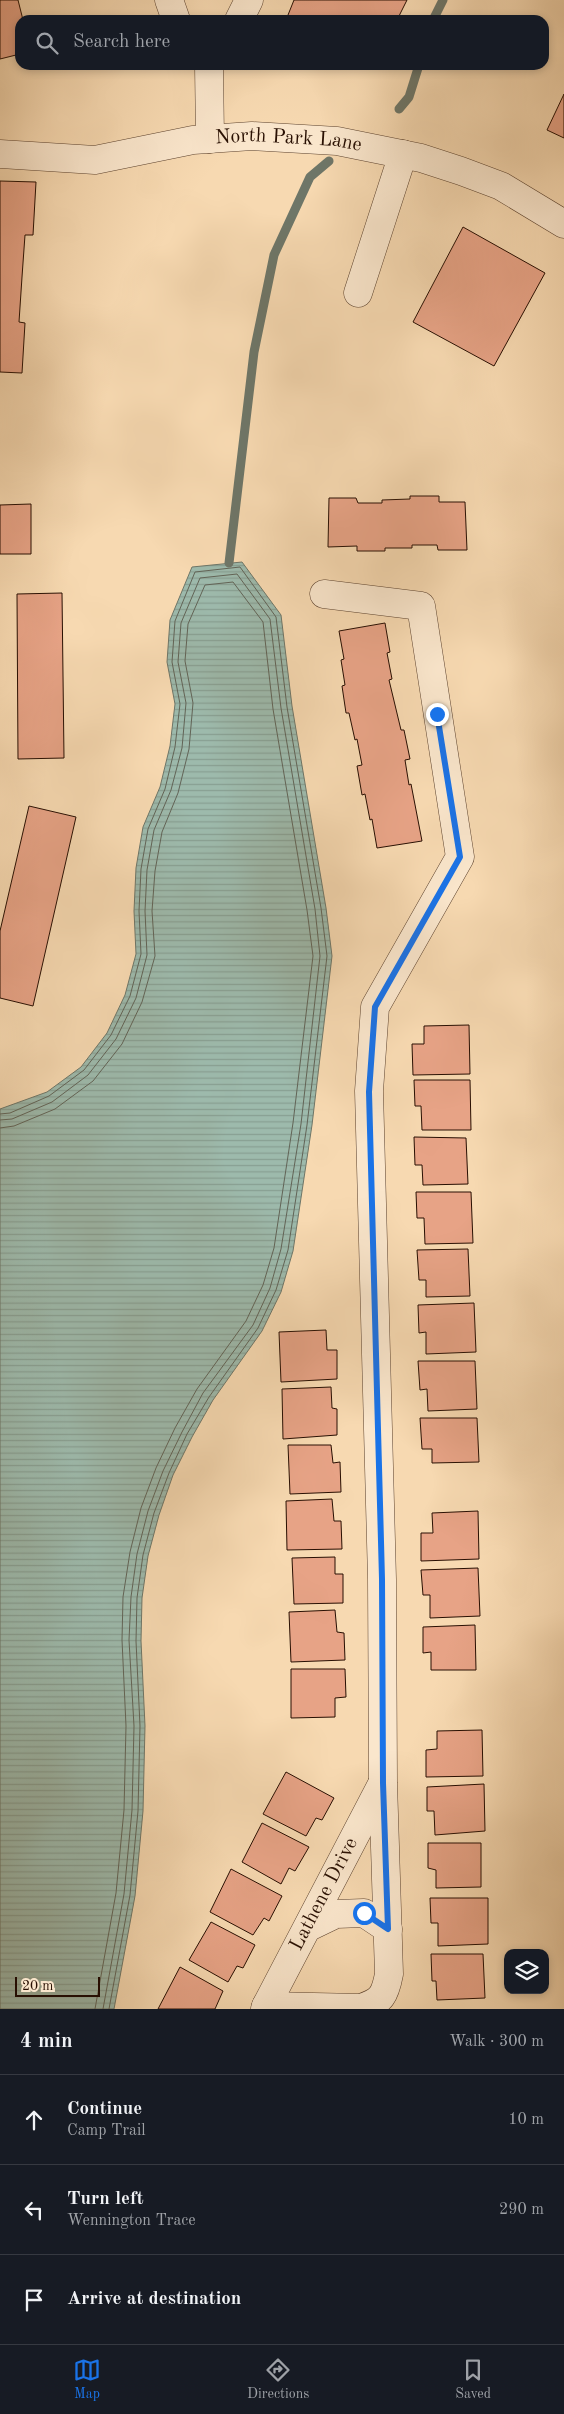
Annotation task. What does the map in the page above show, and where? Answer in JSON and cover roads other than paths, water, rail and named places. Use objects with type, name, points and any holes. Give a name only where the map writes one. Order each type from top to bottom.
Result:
[{"type":"street","points":[[169,0],[174,15]]},
{"type":"street","points":[[242,15],[249,0]]},
{"type":"street","points":[[208,70],[210,139]]},
{"type":"street","name":"North Park Lane","points":[[0,154],[95,160],[193,140],[252,136],[337,141],[403,154],[461,171],[501,186],[564,224]]},
{"type":"street","points":[[358,293],[403,154]]},
{"type":"street","points":[[266,2008],[362,2008],[376,2003],[386,1992],[389,1974],[383,1783],[382,1579],[369,1092],[375,1007],[460,857],[421,606],[324,594]]},
{"type":"street","name":"Lathene Drive","points":[[266,2008],[383,1783]]},
{"type":"street","points":[[308,1927],[336,1914],[364,1913],[388,1929]]},
{"type":"water","points":[[242,562],[281,615],[292,706],[326,908],[332,956],[312,1125],[293,1251],[281,1292],[262,1331],[213,1400],[173,1475],[159,1515],[148,1556],[142,1598],[141,1641],[145,1726],[143,1811],[135,1896],[114,2009],[0,2009],[0,1109],[47,1092],[81,1067],[107,1033],[125,995],[136,954],[134,911],[136,868],[143,827],[160,787],[170,746],[175,704],[167,662],[170,620],[192,567]]},
{"type":"waterway","points":[[436,15],[443,0]]},
{"type":"waterway","points":[[399,109],[409,97],[417,70]]},
{"type":"waterway","points":[[229,563],[254,352],[274,255],[310,177],[329,161]]}]
